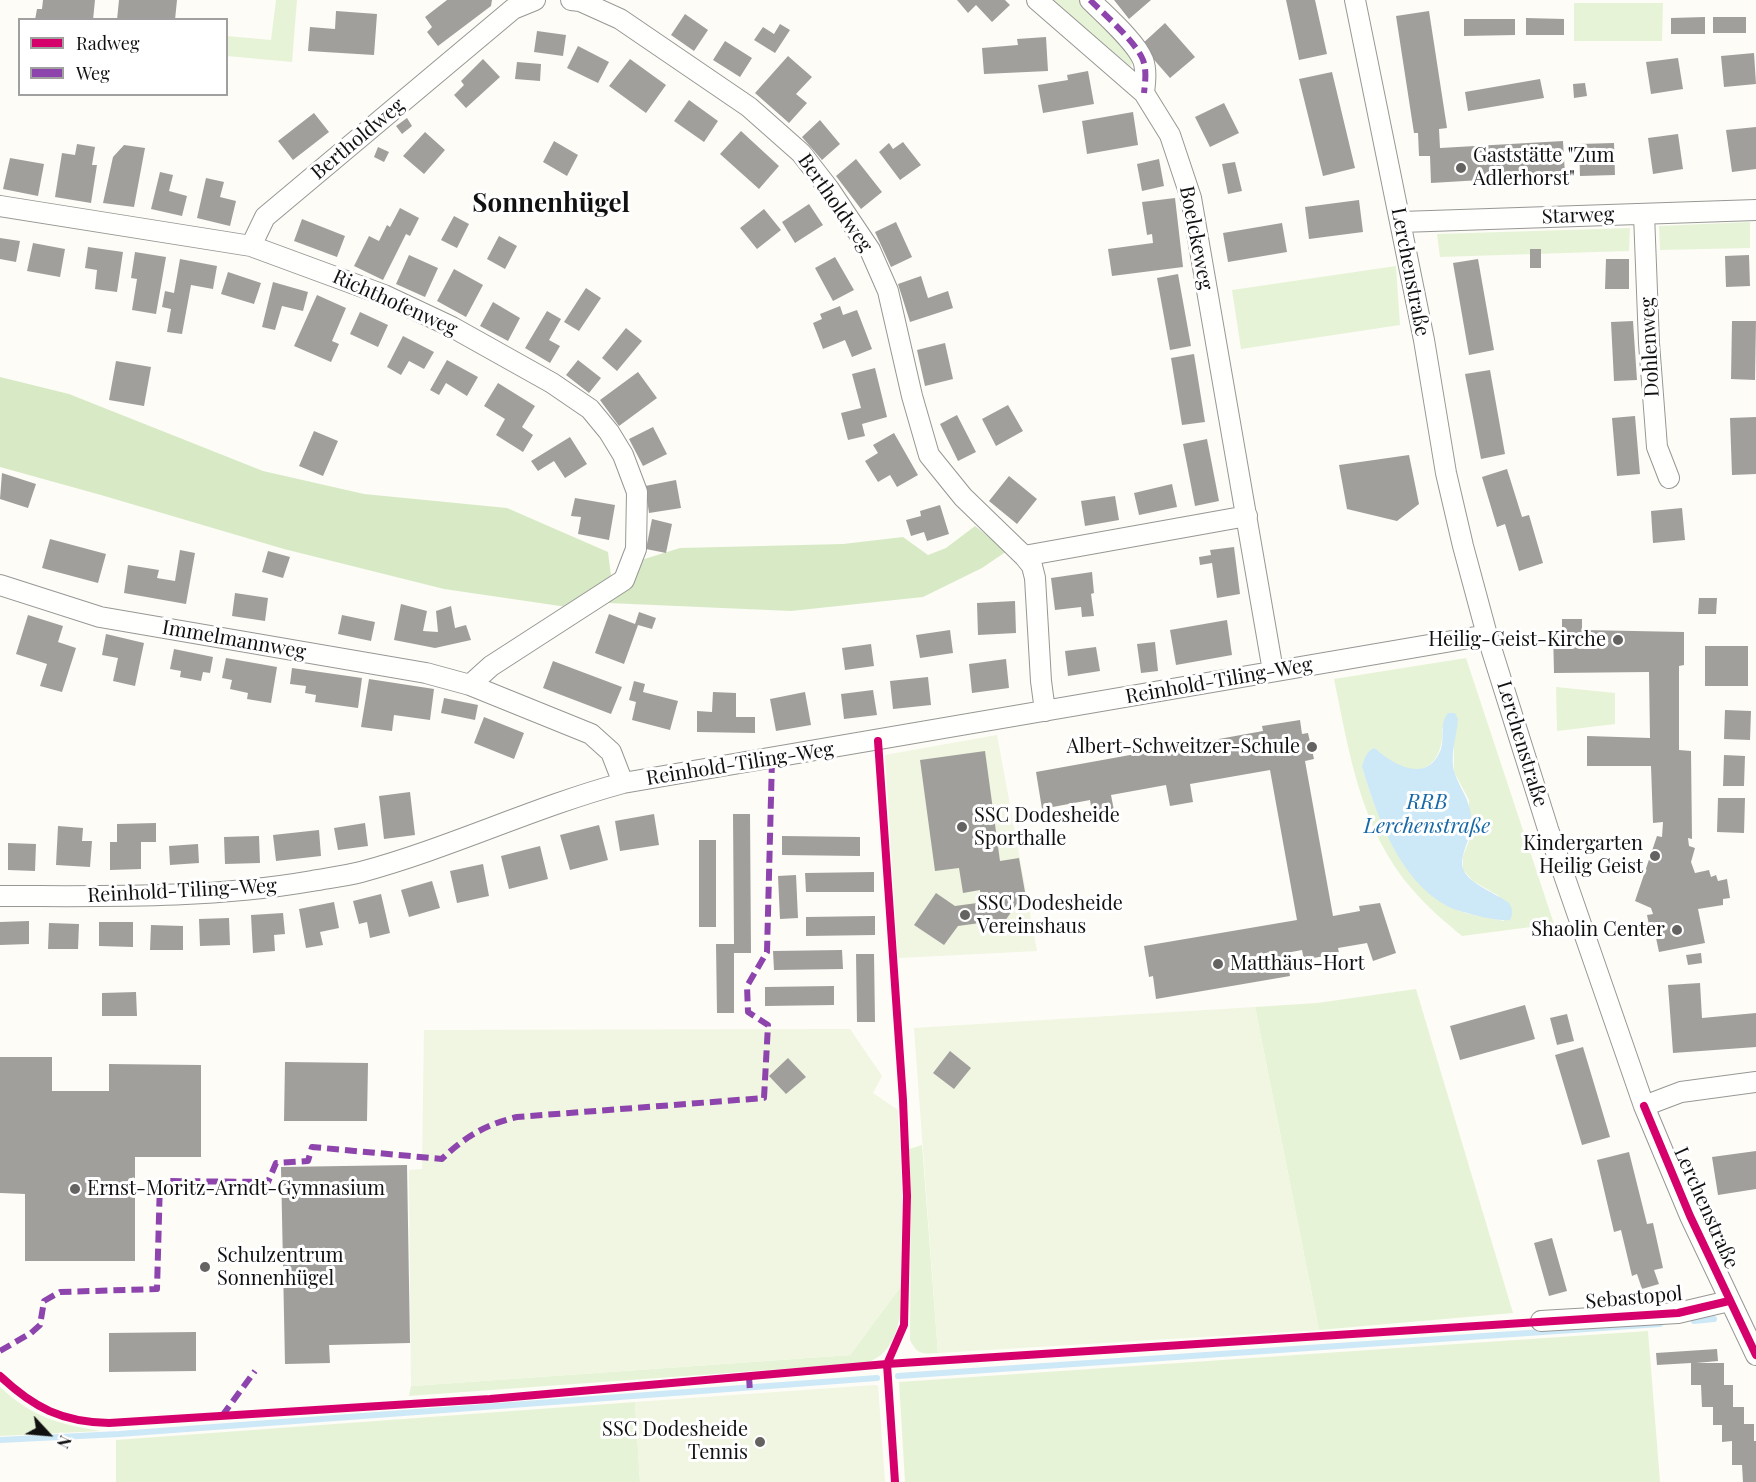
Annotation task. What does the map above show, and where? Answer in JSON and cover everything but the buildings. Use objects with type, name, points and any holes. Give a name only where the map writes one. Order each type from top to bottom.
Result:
[{"type":"street","name":"Bertholdweg","points":[[251,246],[265,217],[513,9],[534,0]]},
{"type":"street","name":"Bertholdweg","points":[[571,0],[580,1],[620,19],[749,107],[801,153],[829,189],[870,250],[888,291],[912,396],[929,455],[963,497],[1032,566],[1035,578],[1045,711]]},
{"type":"street","points":[[1090,0],[1135,47],[1143,60],[1146,72],[1144,93]]},
{"type":"street","name":"Lerchenstraße","points":[[1355,0],[1424,340],[1446,473],[1487,635],[1548,829],[1644,1106],[1690,1216],[1756,1355]]},
{"type":"street","name":"Boelckeweg","points":[[1042,5],[1144,93],[1170,135],[1191,198],[1273,671]]},
{"type":"street","name":"Richthofenweg","points":[[0,206],[251,246],[384,295],[452,327],[552,383],[590,409],[609,432],[623,455],[637,492],[636,549],[624,580],[491,666],[470,685]]},
{"type":"street","name":"Starweg","points":[[1401,222],[1756,210]]},
{"type":"street","name":"Dohlenweg","points":[[1644,214],[1649,343],[1657,447],[1669,478]]},
{"type":"street","points":[[1024,556],[1247,516]]},
{"type":"street","name":"Immelmannweg","points":[[0,585],[100,617],[426,673],[470,685],[591,734],[611,752],[623,783]]},
{"type":"street","name":"Reinhold-Tiling-Weg","points":[[0,896],[166,896],[264,889],[360,872],[479,833],[578,795],[623,783],[1487,635]]},
{"type":"street","points":[[1644,1106],[1681,1092],[1756,1082]]},
{"type":"street","name":"Sebastopol","points":[[1541,1321],[1678,1313],[1729,1301]]},
{"type":"green space","points":[[276,0],[297,0],[292,62],[228,56],[228,36],[271,40]]},
{"type":"green space","points":[[1053,0],[1079,0],[1133,57],[1131,67]]},
{"type":"green space","points":[[1574,3],[1663,3],[1662,41],[1574,41]]},
{"type":"green space","points":[[1750,222],[1750,248],[1660,250],[1659,226]]},
{"type":"green space","points":[[1630,228],[1629,251],[1440,257],[1437,234]]},
{"type":"green space","points":[[1396,266],[1400,325],[1241,349],[1232,290]]},
{"type":"green space","points":[[0,377],[69,394],[263,471],[364,494],[507,508],[608,552],[611,576],[567,607],[444,589],[284,549],[0,467]]},
{"type":"green space","points":[[975,526],[1007,551],[982,568],[923,597],[791,611],[608,603],[641,560],[680,548],[843,544],[903,537],[928,555],[946,548]]},
{"type":"green space","points":[[1466,658],[1554,924],[1462,936],[1418,896],[1380,842],[1369,816],[1352,762],[1334,679]],"holes":[[[1458,719],[1454,741],[1454,772],[1469,800],[1469,841],[1463,856],[1463,870],[1473,881],[1499,896],[1504,921],[1453,908],[1430,893],[1416,878],[1392,844],[1375,806],[1362,767],[1375,748],[1387,759],[1402,767],[1412,770],[1427,766],[1433,762],[1440,749],[1442,728]]]},
{"type":"green space","points":[[1556,687],[1615,693],[1615,724],[1557,731]]},
{"type":"green space","points":[[997,735],[1037,951],[898,958],[885,755]]},
{"type":"green space","points":[[1416,989],[1513,1313],[1319,1330],[1255,1007],[1317,1003]]},
{"type":"green space","points":[[1255,1007],[1319,1330],[938,1353],[914,1028]]},
{"type":"green space","points":[[850,1029],[882,1076],[873,1093],[898,1110],[902,1194],[901,1286],[850,1355],[411,1386],[409,1170],[422,1169],[424,1030]]},
{"type":"green space","points":[[922,1145],[938,1353],[918,1351],[910,1340],[909,1149]]},
{"type":"green space","points":[[901,1286],[899,1321],[891,1343],[876,1359],[865,1363],[409,1396],[411,1386],[850,1355]]},
{"type":"green space","points":[[1648,1331],[1660,1482],[905,1482],[899,1382]]},
{"type":"green space","name":"SSC Dodesheide Tennis","points":[[878,1386],[885,1482],[640,1482],[635,1402]]},
{"type":"green space","points":[[0,1387],[23,1406],[46,1418],[101,1431],[0,1436]]},
{"type":"green space","points":[[635,1402],[640,1482],[116,1482],[116,1440]]},
{"type":"water","name":"RRB Lerchenstraße","points":[[1448,713],[1455,713],[1458,719],[1453,767],[1468,802],[1472,822],[1462,865],[1467,876],[1509,903],[1512,912],[1510,920],[1486,918],[1462,912],[1430,895],[1403,864],[1392,845],[1375,806],[1362,767],[1367,753],[1375,748],[1401,765],[1419,769],[1428,766],[1435,760],[1441,749],[1443,726]]},
{"type":"waterway","points":[[1694,1321],[1714,1319]]},
{"type":"waterway","points":[[898,1376],[1660,1324]]},
{"type":"waterway","points":[[0,1440],[119,1434],[877,1378]]},
{"type":"marked path","points":[[1090,0],[1120,29],[1139,53],[1145,68],[1144,93]]},
{"type":"marked path","points":[[0,1351],[31,1333],[40,1325],[44,1301],[60,1292],[157,1289],[160,1181],[268,1182],[276,1163],[308,1161],[312,1147],[442,1159],[476,1132],[517,1117],[764,1098],[768,1025],[748,1012],[747,986],[767,952],[772,759]]},
{"type":"marked path","points":[[222,1416],[255,1371]]},
{"type":"marked path","points":[[749,1376],[750,1393]]},
{"type":"cycle path","points":[[878,741],[903,1100],[907,1196],[904,1325],[887,1364],[895,1482]]},
{"type":"cycle path","points":[[1644,1106],[1690,1216],[1756,1355]]},
{"type":"cycle path","points":[[0,1376],[25,1397],[50,1411],[77,1420],[109,1423],[490,1399],[887,1364],[1678,1313],[1729,1301]]},
{"type":"place","name":"Gaststätte \"Zum Adlerhorst\"","points":[[1461,168]]},
{"type":"place","name":"Heilig-Geist-Kirche","points":[[1618,640]]},
{"type":"place","name":"Albert-Schweitzer-Schule","points":[[1312,747]]},
{"type":"place","name":"SSC Dodesheide Sporthalle","points":[[962,827]]},
{"type":"place","name":"Kindergarten Heilig Geist","points":[[1655,856]]},
{"type":"place","name":"SSC Dodesheide Vereinshaus","points":[[965,915]]},
{"type":"place","name":"Shaolin Center","points":[[1677,930]]},
{"type":"place","name":"Matthäus-Hort","points":[[1218,964]]},
{"type":"place","name":"Ernst-Moritz-Arndt-Gymnasium","points":[[75,1189]]},
{"type":"place","name":"Schulzentrum Sonnenhügel","points":[[205,1267]]},
{"type":"place","name":"SSC Dodesheide Tennis","points":[[760,1442]]},
{"type":"district","name":"Sonnenhügel","points":[[551,204]]}]
